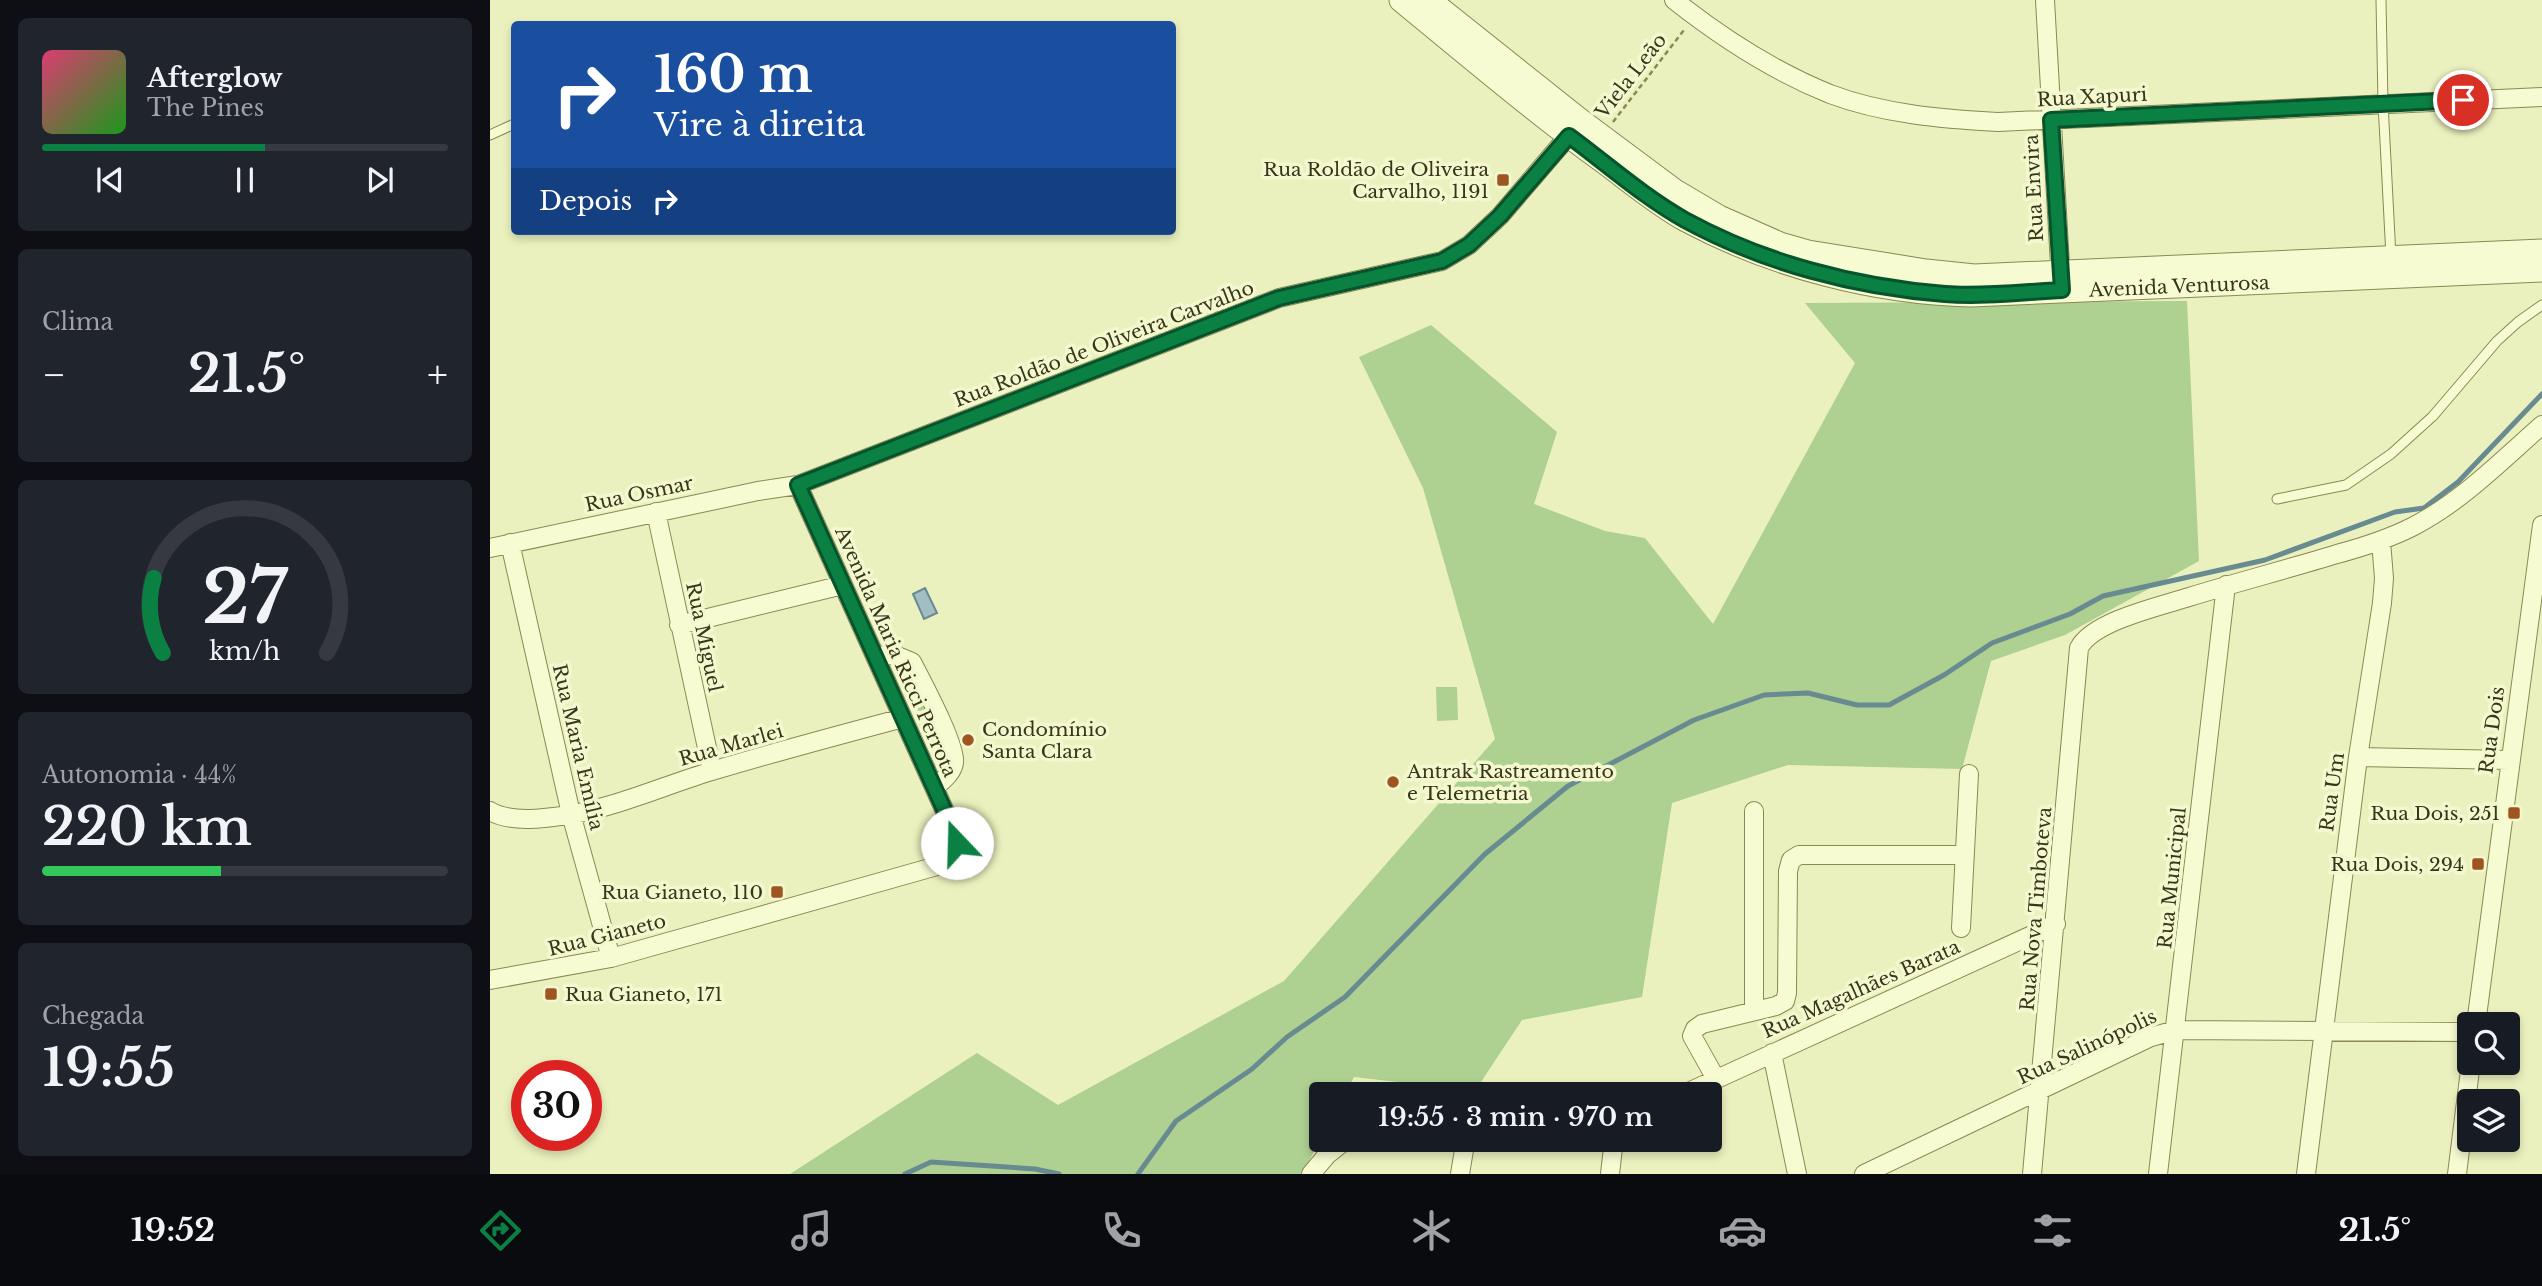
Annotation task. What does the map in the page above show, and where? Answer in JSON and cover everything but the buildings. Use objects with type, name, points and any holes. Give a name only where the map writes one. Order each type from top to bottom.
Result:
[{"type":"street","name":"Avenida Venturosa","points":[[1401,0],[1575,128],[1602,136],[1697,205],[1740,227],[1790,246],[1835,257],[1950,274],[2061,281],[2542,270]]},
{"type":"street","name":"Avenida Venturosa","points":[[1429,0],[1665,207],[1717,235],[1790,265],[1849,279],[1946,294],[2061,281],[2391,258],[2542,251]]},
{"type":"street","name":"Rua Xapuri","points":[[1674,0],[1738,47],[1784,74],[1832,95],[1890,110],[1946,119],[1998,122],[2542,97]]},
{"type":"street","name":"Rua Envira","points":[[2045,0],[2061,281]]},
{"type":"street","name":"Rua Roldão de Oliveira Carvalho","points":[[798,485],[1279,298],[1442,261],[1469,245],[1500,216],[1575,128]]},
{"type":"street","points":[[2226,585],[2381,541],[2413,527],[2441,510],[2481,479],[2542,425]]},
{"type":"street","name":"Rua Osmar","points":[[490,548],[758,491],[798,485]]},
{"type":"street","name":"Avenida Maria Ricci Perrota","points":[[798,485],[956,836]]},
{"type":"street","name":"Rua Miguel","points":[[656,512],[712,771]]},
{"type":"street","name":"Rua Dois","points":[[2478,1012],[2542,525]]},
{"type":"street","name":"Rua Um","points":[[2306,1174],[2358,757],[2382,603],[2384,578],[2381,541]]},
{"type":"street","name":"Rua Maria Emília","points":[[510,544],[571,814],[611,958]]},
{"type":"street","points":[[679,625],[843,585]]},
{"type":"street","name":"Rua Nova Timboteva","points":[[2032,1174],[2079,648],[2089,635],[2125,618],[2226,585]]},
{"type":"street","name":"Rua Municipal","points":[[2158,1174],[2226,585]]},
{"type":"street","points":[[875,656],[895,655],[912,662],[953,750],[954,765],[950,773],[934,788]]},
{"type":"street","name":"Rua Marlei","points":[[490,811],[513,818],[571,814],[902,718]]},
{"type":"street","points":[[2358,757],[2509,760]]},
{"type":"street","points":[[1961,928],[1969,774]]},
{"type":"street","points":[[1754,811],[1754,1010]]},
{"type":"street","name":"Rua Gianeto","points":[[490,980],[611,958],[944,864],[955,850],[956,836]]},
{"type":"street","points":[[1716,1079],[1692,1036],[1695,1029],[1702,1024],[1776,1006],[1785,1001],[1788,871],[1791,860],[1798,855],[1964,855]]},
{"type":"street","name":"Rua Magalhães Barata","points":[[1710,1082],[2056,924]]},
{"type":"street","name":"Rua Salinópolis","points":[[1864,1174],[2151,1037],[2176,1030],[2457,1032]]},
{"type":"street","points":[[1772,1053],[1797,1174]]},
{"type":"street","points":[[2457,1174],[2469,1075]]},
{"type":"street","points":[[1311,1174],[1331,1152]]},
{"type":"street","points":[[1460,1174],[1463,1152]]},
{"type":"street","points":[[1610,1174],[1613,1152]]},
{"type":"lane","points":[[2381,0],[2391,258]]},
{"type":"lane","points":[[490,135],[511,125]]},
{"type":"lane","points":[[2277,499],[2346,485],[2391,454],[2433,416],[2497,341],[2542,305]]},
{"type":"path","name":"Viela Leão","points":[[1602,136],[1695,16]]},
{"type":"green space","points":[[2187,301],[2199,561],[2065,635],[1991,661],[1962,769],[1788,765],[1672,803],[1642,997],[1522,1020],[1481,1082],[1397,1082],[1354,1077],[1351,1082],[1309,1082],[1309,1152],[1314,1152],[1302,1174],[790,1174],[977,1053],[1058,1105],[1284,981],[1495,739],[1423,488],[1359,357],[1431,325],[1557,432],[1534,504],[1605,531],[1645,538],[1713,624],[1855,363],[1805,303]]},
{"type":"green space","points":[[891,660],[903,663],[950,754],[944,771]]},
{"type":"green space","points":[[1436,687],[1457,687],[1458,720],[1437,721]]},
{"type":"water","points":[[925,588],[937,613],[924,619],[913,594]]},
{"type":"waterway","points":[[1138,1174],[1176,1121],[1252,1069],[1287,1037],[1345,997],[1485,854],[1568,786],[1694,720],[1764,695],[1808,693],[1857,705],[1889,705],[1944,675],[1992,643],[2070,614],[2103,596],[2265,560],[2395,512],[2424,508],[2458,482],[2542,394]]},
{"type":"waterway","points":[[905,1174],[931,1162],[1035,1169],[1059,1174]]},
{"type":"place","name":"Rua Roldão de Oliveira Carvalho, 1191","points":[[1503,180]]},
{"type":"place","name":"Condomínio Santa Clara","points":[[968,740]]},
{"type":"place","name":"Antrak Rastreamento e Telemetria","points":[[1393,782]]},
{"type":"place","name":"Rua Dois, 251","points":[[2514,813]]},
{"type":"place","name":"Rua Dois, 294","points":[[2478,864]]},
{"type":"place","name":"Rua Gianeto, 110","points":[[777,892]]},
{"type":"place","name":"Rua Gianeto, 171","points":[[551,994]]},
{"type":"route","points":[[957,843],[798,485],[1279,298],[1442,261],[1469,245],[1500,216],[1569,136],[1685,220],[1781,262],[1809,271],[1875,283],[1927,292],[1971,295],[2062,290],[2051,120],[2463,100]]}]
